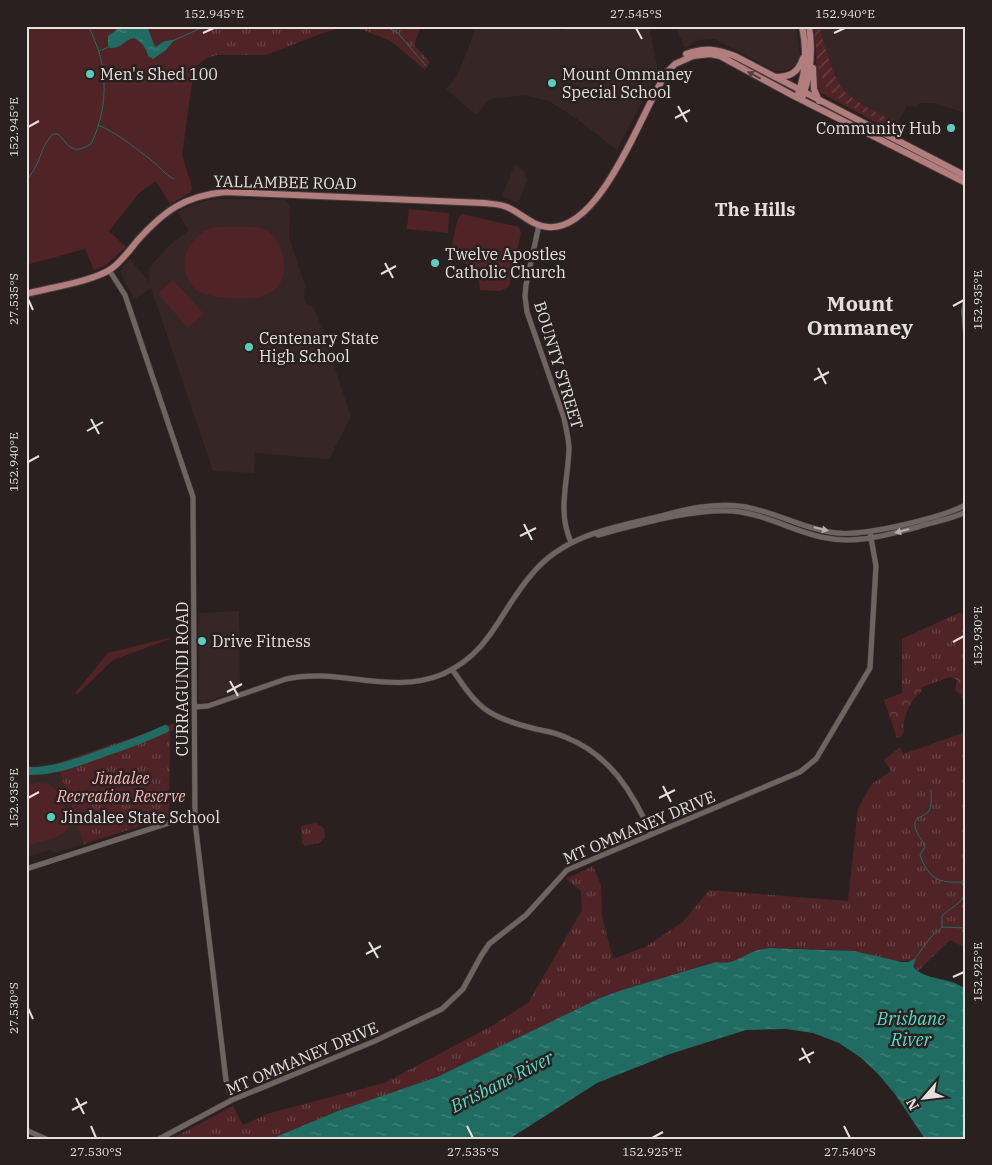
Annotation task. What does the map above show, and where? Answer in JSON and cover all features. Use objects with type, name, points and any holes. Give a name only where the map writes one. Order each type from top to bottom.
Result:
[{"type":"main road","points":[[800,94],[804,73],[805,47],[802,26]]},
{"type":"main road","points":[[809,26],[814,89],[819,101]]},
{"type":"main road","points":[[773,77],[788,76],[798,70],[803,59],[805,47]]},
{"type":"main road","points":[[539,225],[556,223],[570,218],[581,209],[603,183],[615,164],[663,72],[679,57],[699,50],[722,51],[773,77],[800,94],[819,101],[965,175]]},
{"type":"main road","points":[[539,225],[548,227],[559,226],[572,221],[584,212],[612,178],[670,69],[681,60],[704,54],[720,56],[800,94],[966,183]]},
{"type":"main road","points":[[800,94],[808,80],[812,60]]},
{"type":"main road","points":[[873,128],[890,132],[902,127]]},
{"type":"main road","name":"YALLAMBEE ROAD","points":[[26,294],[96,276],[110,270],[152,224],[168,210],[189,199],[217,193],[492,204],[508,207],[539,225]]},
{"type":"street","name":"BOUNTY STREET","points":[[539,225],[525,296],[527,312],[564,418],[568,436],[568,466],[563,512],[571,542]]},
{"type":"street","name":"CURRAGUNDI ROAD","points":[[110,270],[127,299],[193,494],[195,817],[226,1080],[232,1100]]},
{"type":"street","points":[[966,298],[964,311],[966,338]]},
{"type":"street","points":[[195,707],[208,706],[298,676],[321,675],[402,684],[426,679],[452,669],[484,645],[532,573],[545,560],[571,542],[586,535],[626,523],[695,508],[718,506],[750,508],[837,533],[870,532],[942,515],[966,505]]},
{"type":"street","points":[[571,542],[674,517],[714,511],[748,513],[822,537],[848,540],[872,538],[940,521],[966,512]]},
{"type":"street","name":"MT OMMANEY DRIVE","points":[[158,1139],[232,1100],[382,1038],[442,1009],[463,989],[489,944],[526,915],[566,870],[800,772],[816,759],[870,668],[876,566],[870,532]]},
{"type":"street","points":[[452,669],[460,684],[474,700],[494,716],[513,723],[555,733],[590,750],[616,773],[630,792],[640,808],[650,834]]},
{"type":"street","points":[[26,869],[181,819],[195,817]]},
{"type":"street","points":[[26,1130],[46,1139]]},
{"type":"shaded area","name":"Mount Ommaney Special School","points":[[477,26],[529,26],[562,30],[575,26],[649,26],[658,71],[617,150],[577,119],[549,101],[524,95],[490,99],[476,115],[446,89],[457,76]]},
{"type":"shaded area","points":[[675,26],[796,26],[800,55],[797,63],[791,69],[775,71],[715,39],[698,40],[685,48]]},
{"type":"shaded area","points":[[815,26],[966,26],[966,113],[933,103],[921,103],[915,107],[907,106],[896,126],[889,128],[833,100]]},
{"type":"shaded area","points":[[515,164],[524,171],[527,180],[519,201],[516,202],[502,196]]},
{"type":"shaded area","name":"Centenary State High School","points":[[209,200],[285,200],[290,206],[289,237],[305,285],[304,297],[307,304],[313,307],[317,315],[351,417],[329,459],[255,453],[254,473],[213,471],[151,288],[133,300],[122,277],[121,271],[130,259],[149,282],[150,266],[172,243],[189,230],[177,212]]},
{"type":"shaded area","points":[[239,611],[240,687],[236,692],[202,703],[199,700],[199,613]]},
{"type":"shaded area","name":"Jindalee State School","points":[[57,763],[84,844],[55,853],[49,850],[26,858],[26,766]]},
{"type":"green space","points":[[26,26],[209,26],[208,57],[194,68],[182,155],[192,187],[191,192],[170,204],[156,181],[139,193],[109,231],[126,247],[106,265],[94,270],[85,249],[26,265]]},
{"type":"green space","points":[[209,26],[421,26],[414,45],[430,62],[425,70],[391,41],[363,30],[342,27],[266,55],[217,55],[207,58]]},
{"type":"green space","points":[[814,26],[819,26],[832,67],[843,89],[864,106],[889,119],[892,118],[893,123],[899,121],[897,123],[893,126],[881,125],[879,119],[848,105],[828,89],[819,70]]},
{"type":"green space","points":[[814,29],[819,70],[828,89],[849,104],[879,119],[881,125],[821,93],[818,87]]},
{"type":"green space","points":[[409,209],[449,213],[448,233],[407,229]]},
{"type":"green space","points":[[462,214],[519,227],[521,233],[509,287],[499,291],[480,290],[477,268],[457,261],[450,253],[458,218]]},
{"type":"green space","points":[[214,227],[256,228],[267,231],[273,236],[282,251],[284,260],[283,278],[279,285],[270,293],[253,298],[217,297],[196,290],[185,272],[186,253],[197,237]]},
{"type":"green space","points":[[173,280],[204,314],[188,328],[158,294]]},
{"type":"green space","points":[[959,613],[966,615],[966,708],[961,695],[955,690],[957,680],[943,673],[924,683],[921,692],[908,709],[904,721],[904,732],[901,737],[897,738],[884,700],[902,693],[902,639]]},
{"type":"green space","points":[[959,613],[966,615],[966,671],[903,694],[902,639]]},
{"type":"green space","points":[[170,639],[113,660],[79,693],[75,693],[108,653]]},
{"type":"green space","name":"Jindalee Recreation Reserve","points":[[187,719],[187,725],[170,731],[169,817],[84,844],[57,763]]},
{"type":"green space","points":[[966,732],[966,948],[950,940],[918,971],[913,967],[915,959],[901,961],[863,953],[836,950],[761,949],[728,963],[716,962],[600,998],[437,1077],[338,1111],[271,1139],[171,1139],[233,1106],[243,1125],[270,1113],[384,1083],[490,1027],[528,1003],[582,910],[581,891],[566,879],[593,866],[601,885],[602,916],[613,959],[645,947],[683,922],[709,890],[848,901],[858,808],[872,784],[891,771],[884,760],[900,747],[903,754]]},
{"type":"green space","points":[[36,783],[48,784],[57,791],[63,802],[70,825],[67,830],[57,836],[26,846],[26,786]]},
{"type":"green space","points":[[316,823],[324,828],[325,838],[319,843],[305,846],[302,843],[301,826]]},
{"type":"water","points":[[122,26],[147,26],[155,47],[165,41],[174,40],[166,50],[153,59],[148,56],[141,43],[134,38],[117,47],[110,48],[108,46],[108,36]]},
{"type":"water","name":"Brisbane River","points":[[770,948],[854,951],[902,962],[908,962],[916,958],[913,967],[919,972],[954,983],[966,990],[966,1139],[925,1139],[895,1094],[860,1057],[839,1043],[813,1033],[786,1029],[746,1030],[670,1054],[597,1083],[509,1139],[271,1139],[338,1111],[437,1077],[600,998],[716,962],[727,963],[758,950]]},
{"type":"waterway","points":[[26,180],[31,175],[45,145],[53,134],[58,134],[71,148],[79,149],[91,144],[96,133],[104,99],[104,75],[99,52],[89,26]]},
{"type":"waterway","points":[[172,41],[206,26]]},
{"type":"waterway","points":[[385,26],[398,33],[426,66]]},
{"type":"waterway","points":[[99,51],[109,47]]},
{"type":"waterway","points":[[98,125],[125,140],[174,179]]},
{"type":"waterway","points":[[26,771],[47,770],[87,759],[165,729]]},
{"type":"waterway","points":[[931,790],[929,811],[917,819],[915,823],[917,832],[925,847],[920,855],[923,863],[935,878],[946,882],[961,882],[965,893],[960,902],[942,916],[942,927]]},
{"type":"waterway","points":[[916,957],[931,937],[942,927],[966,928]]},
{"type":"place","name":"Men's Shed 100","points":[[90,74]]},
{"type":"place","name":"Mount Ommaney Special School","points":[[552,83]]},
{"type":"place","name":"Community Hub","points":[[951,128]]},
{"type":"place","name":"Twelve Apostles Catholic Church","points":[[435,263]]},
{"type":"place","name":"Centenary State High School","points":[[249,347]]},
{"type":"place","name":"Drive Fitness","points":[[202,641]]},
{"type":"place","name":"Jindalee State School","points":[[51,817]]},
{"type":"district","name":"The Hills","points":[[755,210]]},
{"type":"district","name":"Mount Ommaney","points":[[860,316]]}]
